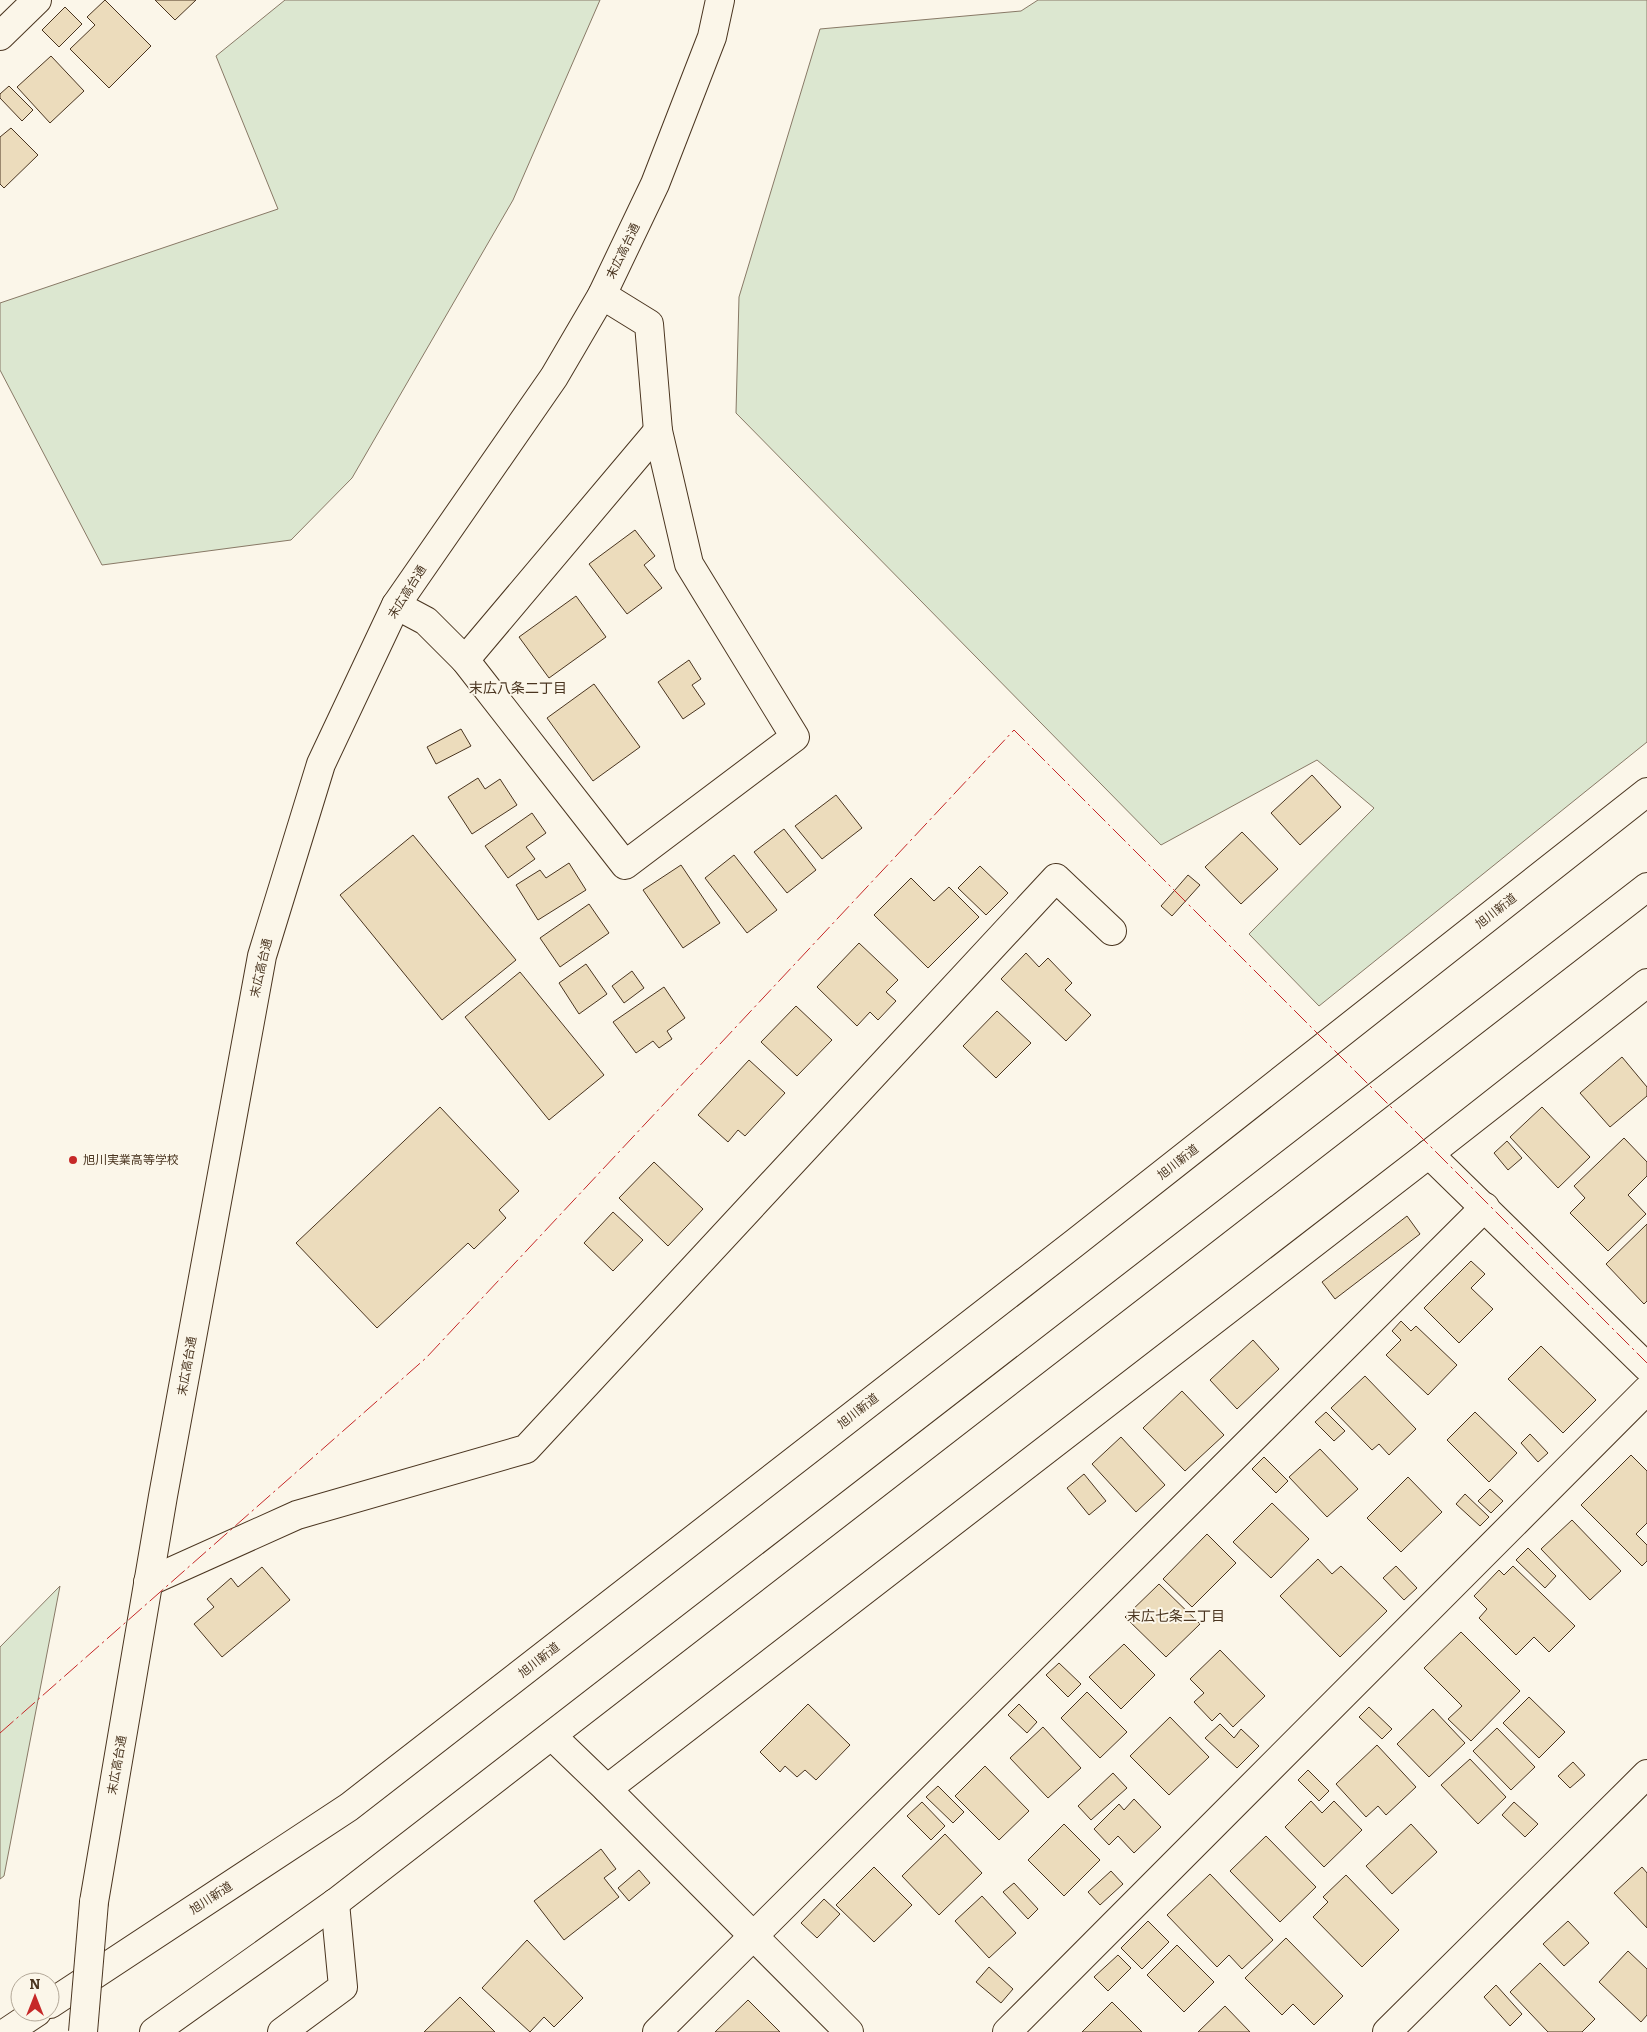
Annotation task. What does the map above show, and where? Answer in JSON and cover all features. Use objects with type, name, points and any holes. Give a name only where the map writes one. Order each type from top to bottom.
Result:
[{"type":"main road","points":[[0,36],[37,0]]},
{"type":"main road","name":"末広高台通","points":[[83,2032],[94,1902],[148,1582],[262,956],[321,764],[396,605],[554,377],[602,295],[655,184],[712,37],[720,0]]},
{"type":"main road","points":[[396,605],[426,621],[465,660],[625,865],[795,737],[689,564],[658,431],[649,324],[602,295]]},
{"type":"main road","points":[[465,660],[658,431]]},
{"type":"main road","name":"旭川新道","points":[[60,1997],[349,1807],[1076,1242],[1647,792]]},
{"type":"main road","points":[[148,1582],[297,1515],[526,1449],[1056,878],[1112,931]]},
{"type":"main road","points":[[154,2032],[335,1903],[1647,887]]},
{"type":"main road","points":[[607,1789],[1429,1154],[1647,983]]},
{"type":"main road","points":[[1429,1154],[1647,1366]]},
{"type":"main road","points":[[657,2032],[1485,1207]]},
{"type":"main road","points":[[1008,2032],[1647,1390]]},
{"type":"main road","points":[[552,1736],[849,2032]]},
{"type":"main road","points":[[1387,2032],[1647,1774]]},
{"type":"main road","points":[[282,2032],[343,1987],[335,1903]]},
{"type":"main road","points":[[7,2032],[22,2022]]},
{"type":"green space","points":[[285,0],[600,0],[513,200],[352,478],[291,540],[102,565],[0,370],[0,303],[278,209],[216,56]]},
{"type":"green space","points":[[1038,0],[1647,0],[1647,742],[1319,1006],[1249,934],[1374,808],[1317,760],[1161,845],[736,413],[739,297],[820,29],[1021,11]]},
{"type":"green space","points":[[60,1586],[4,1876],[0,1879],[0,1647]]},
{"type":"building","points":[[105,0],[151,46],[109,88],[70,49],[95,25],[87,17]]},
{"type":"building","points":[[155,0],[196,0],[175,20]]},
{"type":"building","points":[[65,7],[82,24],[59,47],[42,30]]},
{"type":"building","points":[[51,56],[84,91],[50,123],[17,87]]},
{"type":"building","points":[[9,86],[33,110],[22,121],[0,98],[0,94]]},
{"type":"building","points":[[11,128],[38,155],[4,188],[0,184],[0,137]]},
{"type":"building","points":[[635,530],[655,556],[644,565],[662,588],[627,614],[589,564]]},
{"type":"building","points":[[576,596],[606,637],[549,678],[519,637]]},
{"type":"building","points":[[689,660],[701,679],[692,685],[705,704],[683,719],[658,682]]},
{"type":"building","points":[[594,684],[640,747],[593,781],[547,718]]},
{"type":"building","points":[[461,729],[471,746],[436,764],[427,747]]},
{"type":"building","points":[[1312,775],[1341,807],[1300,845],[1271,813]]},
{"type":"building","points":[[478,778],[485,789],[500,779],[517,805],[472,834],[448,797]]},
{"type":"building","points":[[836,795],[862,828],[822,859],[795,826]]},
{"type":"building","points":[[532,813],[546,833],[526,847],[535,859],[508,878],[485,846]]},
{"type":"building","points":[[784,829],[816,870],[787,893],[754,852]]},
{"type":"building","points":[[1242,832],[1278,869],[1241,904],[1205,867]]},
{"type":"building","points":[[413,835],[516,960],[442,1020],[340,895]]},
{"type":"building","points":[[734,855],[777,910],[747,933],[705,878]]},
{"type":"building","points":[[569,863],[586,890],[538,920],[516,885],[540,870],[546,878]]},
{"type":"building","points":[[681,865],[720,923],[683,948],[643,890]]},
{"type":"building","points":[[980,866],[1008,893],[986,915],[958,888]]},
{"type":"building","points":[[1188,875],[1200,885],[1172,916],[1161,906]]},
{"type":"building","points":[[911,878],[934,901],[949,887],[979,917],[928,968],[874,915]]},
{"type":"building","points":[[589,904],[609,933],[560,967],[540,938]]},
{"type":"building","points":[[859,943],[898,980],[886,992],[896,1001],[878,1020],[870,1012],[857,1026],[817,987]]},
{"type":"building","points":[[1026,953],[1039,967],[1048,958],[1072,983],[1065,990],[1091,1015],[1066,1041],[1001,979]]},
{"type":"building","points":[[586,964],[607,994],[579,1014],[559,983]]},
{"type":"building","points":[[632,971],[644,988],[624,1003],[612,986]]},
{"type":"building","points":[[520,972],[604,1075],[549,1120],[465,1017]]},
{"type":"building","points":[[664,987],[685,1018],[667,1031],[672,1039],[659,1048],[653,1041],[636,1053],[613,1022]]},
{"type":"building","points":[[796,1006],[832,1040],[797,1076],[761,1042]]},
{"type":"building","points":[[997,1011],[1031,1043],[996,1078],[963,1046]]},
{"type":"building","points":[[1622,1057],[1647,1087],[1647,1096],[1610,1127],[1580,1093]]},
{"type":"building","points":[[749,1060],[785,1093],[745,1136],[738,1130],[728,1142],[698,1115]]},
{"type":"building","points":[[440,1107],[519,1191],[499,1210],[506,1218],[474,1249],[468,1243],[377,1328],[296,1243]]},
{"type":"building","points":[[1542,1107],[1590,1157],[1558,1188],[1510,1137]]},
{"type":"building","points":[[1624,1138],[1647,1162],[1647,1176],[1628,1195],[1646,1214],[1608,1251],[1570,1213],[1585,1198],[1574,1186]]},
{"type":"building","points":[[1507,1141],[1522,1158],[1508,1170],[1494,1153]]},
{"type":"building","points":[[654,1162],[703,1209],[668,1246],[619,1198]]},
{"type":"building","points":[[613,1212],[643,1240],[613,1271],[584,1243]]},
{"type":"building","points":[[1407,1216],[1420,1234],[1335,1299],[1322,1282]]},
{"type":"building","points":[[1647,1224],[1647,1301],[1644,1304],[1606,1264]]},
{"type":"building","points":[[1471,1261],[1485,1274],[1471,1288],[1493,1309],[1459,1343],[1424,1308]]},
{"type":"building","points":[[1401,1321],[1411,1331],[1416,1326],[1457,1365],[1428,1395],[1386,1355],[1401,1340],[1392,1331]]},
{"type":"building","points":[[1253,1340],[1279,1369],[1237,1409],[1210,1380]]},
{"type":"building","points":[[1541,1346],[1596,1400],[1563,1433],[1508,1379]]},
{"type":"building","points":[[1365,1376],[1416,1429],[1389,1455],[1379,1444],[1372,1450],[1331,1408]]},
{"type":"building","points":[[1182,1391],[1224,1435],[1185,1471],[1143,1428]]},
{"type":"building","points":[[1326,1412],[1345,1431],[1334,1441],[1315,1422]]},
{"type":"building","points":[[1475,1412],[1517,1453],[1489,1482],[1447,1440]]},
{"type":"building","points":[[1530,1434],[1548,1453],[1538,1462],[1521,1443]]},
{"type":"building","points":[[1121,1437],[1165,1485],[1136,1512],[1092,1464]]},
{"type":"building","points":[[1320,1449],[1358,1489],[1327,1517],[1289,1477]]},
{"type":"building","points":[[1631,1455],[1647,1471],[1647,1523],[1636,1534],[1647,1545],[1647,1561],[1642,1566],[1581,1505]]},
{"type":"building","points":[[1264,1457],[1288,1481],[1276,1493],[1252,1469]]},
{"type":"building","points":[[1084,1474],[1106,1501],[1089,1515],[1067,1488]]},
{"type":"building","points":[[1408,1477],[1442,1512],[1401,1552],[1367,1518]]},
{"type":"building","points":[[1490,1489],[1503,1501],[1491,1513],[1478,1501]]},
{"type":"building","points":[[1465,1494],[1489,1517],[1480,1526],[1456,1504]]},
{"type":"building","points":[[1272,1503],[1309,1539],[1271,1578],[1233,1542]]},
{"type":"building","points":[[1572,1520],[1621,1571],[1590,1600],[1541,1549]]},
{"type":"building","points":[[1207,1534],[1236,1563],[1192,1607],[1163,1579]]},
{"type":"building","points":[[1528,1548],[1556,1576],[1545,1588],[1516,1560]]},
{"type":"building","points":[[1318,1559],[1332,1574],[1341,1566],[1387,1611],[1340,1657],[1280,1596]]},
{"type":"building","points":[[1396,1566],[1417,1588],[1404,1600],[1383,1578]]},
{"type":"building","points":[[1513,1566],[1575,1626],[1549,1652],[1534,1637],[1516,1655],[1479,1618],[1487,1609],[1474,1596],[1499,1570],[1504,1575]]},
{"type":"building","points":[[262,1567],[290,1600],[222,1657],[194,1624],[214,1607],[207,1599],[231,1578],[238,1587]]},
{"type":"building","points":[[1159,1584],[1200,1624],[1166,1657],[1125,1617]]},
{"type":"building","points":[[1461,1632],[1520,1691],[1471,1741],[1448,1719],[1462,1706],[1424,1668]]},
{"type":"building","points":[[1124,1644],[1155,1675],[1121,1709],[1089,1677]]},
{"type":"building","points":[[1220,1650],[1265,1696],[1233,1727],[1220,1713],[1212,1721],[1194,1702],[1204,1693],[1190,1679]]},
{"type":"building","points":[[1059,1663],[1081,1684],[1068,1697],[1046,1675]]},
{"type":"building","points":[[1087,1692],[1127,1732],[1100,1758],[1061,1718]]},
{"type":"building","points":[[1529,1697],[1565,1732],[1539,1758],[1503,1723]]},
{"type":"building","points":[[808,1704],[850,1745],[816,1780],[805,1770],[797,1777],[785,1766],[780,1772],[760,1752]]},
{"type":"building","points":[[1019,1704],[1037,1722],[1027,1733],[1008,1715]]},
{"type":"building","points":[[1369,1707],[1392,1729],[1382,1739],[1359,1717]]},
{"type":"building","points":[[1433,1709],[1465,1743],[1429,1777],[1397,1744]]},
{"type":"building","points":[[1170,1717],[1209,1757],[1169,1795],[1130,1756]]},
{"type":"building","points":[[1220,1724],[1234,1738],[1241,1729],[1259,1746],[1237,1768],[1205,1738]]},
{"type":"building","points":[[1043,1727],[1081,1768],[1048,1798],[1010,1758]]},
{"type":"building","points":[[1497,1728],[1535,1767],[1511,1790],[1473,1751]]},
{"type":"building","points":[[1377,1745],[1416,1787],[1386,1815],[1378,1806],[1366,1817],[1336,1784]]},
{"type":"building","points":[[1470,1759],[1506,1797],[1478,1824],[1441,1785]]},
{"type":"building","points":[[1573,1762],[1585,1775],[1570,1788],[1558,1776]]},
{"type":"building","points":[[985,1766],[1029,1811],[999,1840],[955,1796]]},
{"type":"building","points":[[1308,1770],[1329,1791],[1319,1801],[1298,1780]]},
{"type":"building","points":[[1113,1773],[1127,1788],[1091,1820],[1078,1806]]},
{"type":"building","points":[[938,1786],[964,1812],[953,1823],[926,1797]]},
{"type":"building","points":[[1134,1799],[1161,1827],[1134,1853],[1118,1836],[1109,1845],[1094,1829],[1119,1804],[1124,1810]]},
{"type":"building","points":[[1311,1801],[1322,1813],[1334,1801],[1362,1830],[1324,1867],[1285,1827]]},
{"type":"building","points":[[922,1802],[945,1826],[931,1840],[907,1816]]},
{"type":"building","points":[[1514,1802],[1538,1824],[1525,1837],[1502,1815]]},
{"type":"building","points":[[1064,1824],[1100,1860],[1064,1896],[1028,1860]]},
{"type":"building","points":[[1411,1824],[1437,1852],[1392,1894],[1366,1866]]},
{"type":"building","points":[[945,1834],[982,1873],[939,1915],[902,1876]]},
{"type":"building","points":[[1266,1836],[1316,1887],[1280,1922],[1230,1871]]},
{"type":"building","points":[[601,1849],[616,1869],[604,1878],[619,1897],[564,1940],[534,1901]]},
{"type":"building","points":[[874,1867],[912,1905],[874,1942],[836,1905]]},
{"type":"building","points":[[1642,1867],[1647,1873],[1647,1928],[1614,1893]]},
{"type":"building","points":[[639,1870],[650,1883],[629,1901],[618,1888]]},
{"type":"building","points":[[1111,1871],[1123,1884],[1100,1905],[1088,1892]]},
{"type":"building","points":[[1210,1874],[1273,1940],[1242,1969],[1229,1955],[1217,1967],[1167,1915]]},
{"type":"building","points":[[1346,1875],[1399,1930],[1362,1967],[1313,1917],[1328,1902],[1323,1897]]},
{"type":"building","points":[[1014,1883],[1038,1909],[1028,1919],[1003,1892]]},
{"type":"building","points":[[982,1896],[1016,1933],[989,1958],[955,1921]]},
{"type":"building","points":[[824,1899],[840,1914],[817,1938],[801,1923]]},
{"type":"building","points":[[1148,1921],[1169,1942],[1142,1969],[1121,1948]]},
{"type":"building","points":[[1568,1921],[1589,1943],[1564,1966],[1543,1944]]},
{"type":"building","points":[[1286,1938],[1343,1996],[1314,2025],[1293,2004],[1282,2015],[1245,1978]]},
{"type":"building","points":[[527,1940],[583,1998],[554,2027],[544,2017],[530,2032],[482,1988]]},
{"type":"building","points":[[1177,1945],[1214,1982],[1184,2012],[1147,1975]]},
{"type":"building","points":[[1628,1951],[1647,1969],[1647,2015],[1641,2022],[1599,1982]]},
{"type":"building","points":[[1118,1955],[1131,1968],[1108,1991],[1094,1977]]},
{"type":"building","points":[[1540,1963],[1595,2019],[1582,2032],[1548,2032],[1510,1992]]},
{"type":"building","points":[[989,1967],[1013,1989],[1001,2003],[976,1982]]},
{"type":"building","points":[[1496,1985],[1522,2014],[1510,2026],[1484,1997]]},
{"type":"building","points":[[460,1997],[495,2032],[424,2032]]},
{"type":"building","points":[[748,2000],[780,2032],[715,2032]]},
{"type":"building","points":[[1112,2002],[1142,2032],[1082,2032]]},
{"type":"building","points":[[1225,2006],[1250,2032],[1198,2032]]},
{"type":"power","points":[[0,1733],[426,1358],[1014,730],[1647,1363]]},
{"type":"place","name":"旭川実業高等学校","points":[[73,1160]]},
{"type":"district","name":"末広八条二丁目","points":[[518,688]]},
{"type":"district","name":"末広七条二丁目","points":[[1176,1616]]}]
